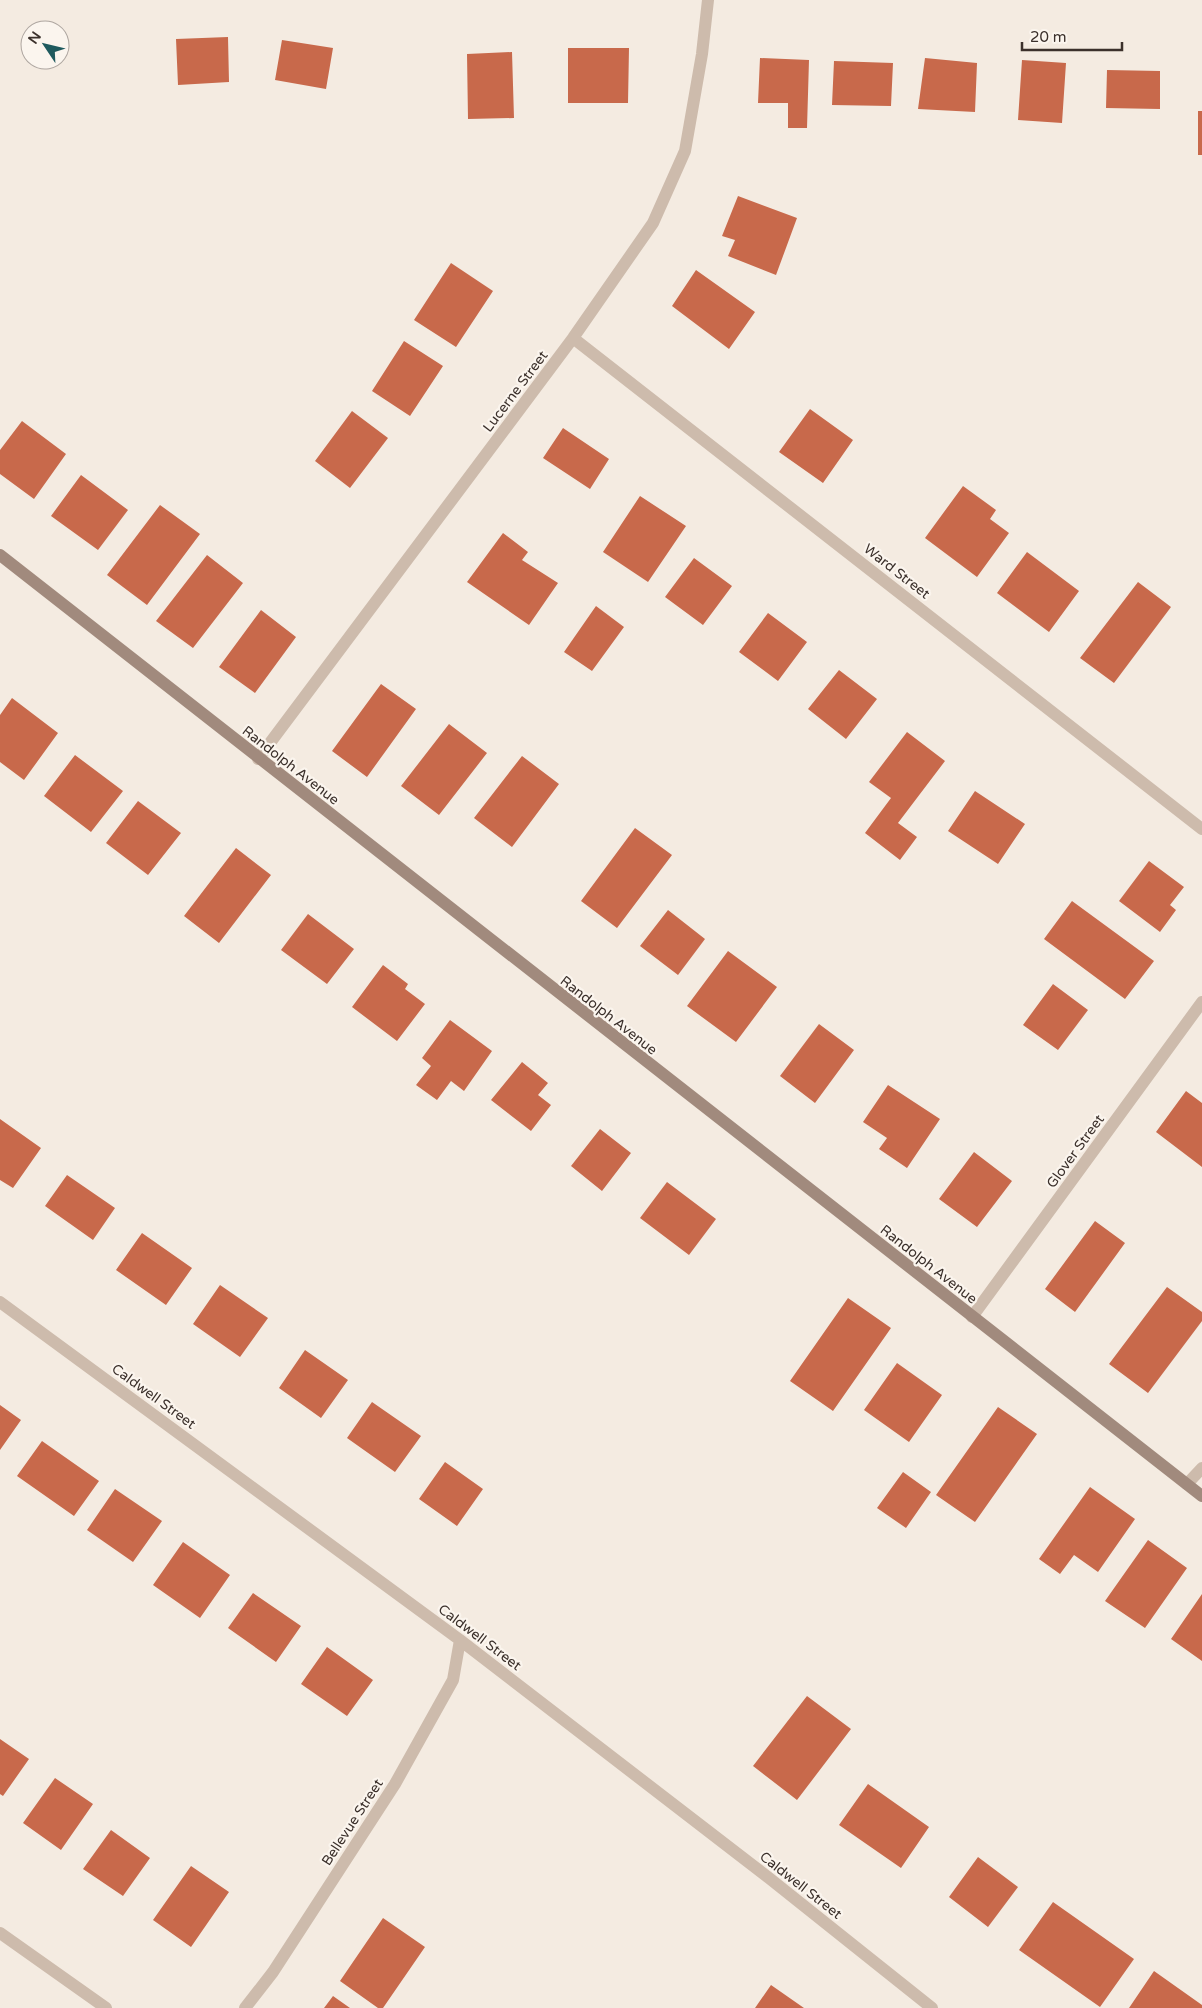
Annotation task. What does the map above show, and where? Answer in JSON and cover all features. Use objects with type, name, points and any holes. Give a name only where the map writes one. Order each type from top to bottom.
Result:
[{"type":"street","name":"Lucerne Street","points":[[258,759],[573,338],[653,222],[685,151],[702,54],[708,0]]},
{"type":"street","name":"Ward Street","points":[[573,338],[1202,828]]},
{"type":"street","name":"Randolph Avenue","points":[[0,555],[258,759],[1202,1496]]},
{"type":"street","name":"Glover Street","points":[[972,1317],[1202,1002]]},
{"type":"street","name":"Caldwell Street","points":[[0,1302],[460,1640],[769,1878],[932,2008]]},
{"type":"street","points":[[1187,1484],[1202,1468]]},
{"type":"street","name":"Bellevue Street","points":[[245,2008],[273,1972],[395,1784],[453,1680],[460,1640]]},
{"type":"street","points":[[0,1933],[106,2008]]},
{"type":"building","points":[[228,37],[229,82],[178,85],[176,39]]},
{"type":"building","points":[[282,40],[333,48],[326,89],[275,80]]},
{"type":"building","points":[[568,48],[629,48],[628,103],[568,103]]},
{"type":"building","points":[[512,52],[514,118],[468,119],[467,54]]},
{"type":"building","points":[[760,58],[809,60],[807,128],[788,128],[788,103],[758,103]]},
{"type":"building","points":[[925,58],[977,63],[975,112],[918,109]]},
{"type":"building","points":[[1022,60],[1066,63],[1062,123],[1018,120]]},
{"type":"building","points":[[834,61],[893,63],[891,106],[832,105]]},
{"type":"building","points":[[1107,70],[1160,71],[1160,109],[1106,108]]},
{"type":"building","points":[[1198,111],[1202,111],[1202,155],[1198,155]]},
{"type":"building","points":[[738,196],[797,218],[776,275],[728,256],[735,240],[722,236]]},
{"type":"building","points":[[451,263],[493,291],[456,347],[414,320]]},
{"type":"building","points":[[696,270],[755,312],[729,349],[672,306]]},
{"type":"building","points":[[404,341],[443,366],[410,416],[372,391]]},
{"type":"building","points":[[810,409],[853,440],[823,483],[779,452]]},
{"type":"building","points":[[352,411],[388,438],[350,488],[315,461]]},
{"type":"building","points":[[22,421],[66,454],[34,499],[0,474],[0,450]]},
{"type":"building","points":[[563,428],[609,459],[590,489],[543,458]]},
{"type":"building","points":[[81,475],[128,510],[98,550],[51,516]]},
{"type":"building","points":[[963,486],[996,510],[990,519],[1009,533],[977,577],[925,538]]},
{"type":"building","points":[[640,496],[686,526],[648,582],[603,552]]},
{"type":"building","points":[[160,505],[200,534],[147,605],[107,575]]},
{"type":"building","points":[[503,533],[528,552],[522,560],[558,583],[529,625],[467,582]]},
{"type":"building","points":[[1027,552],[1079,591],[1049,632],[997,593]]},
{"type":"building","points":[[207,555],[243,583],[193,648],[156,621]]},
{"type":"building","points":[[694,558],[732,586],[703,625],[665,597]]},
{"type":"building","points":[[1138,582],[1171,607],[1114,683],[1080,658]]},
{"type":"building","points":[[596,606],[624,627],[592,671],[564,652]]},
{"type":"building","points":[[261,610],[296,637],[255,693],[219,667]]},
{"type":"building","points":[[768,613],[807,642],[778,681],[739,652]]},
{"type":"building","points":[[839,670],[877,699],[846,739],[808,709]]},
{"type":"building","points":[[381,684],[416,709],[367,777],[332,751]]},
{"type":"building","points":[[12,698],[58,733],[24,780],[0,762],[0,715]]},
{"type":"building","points":[[449,724],[487,753],[439,815],[401,786]]},
{"type":"building","points":[[907,732],[945,761],[898,823],[917,837],[900,860],[865,833],[891,798],[869,782]]},
{"type":"building","points":[[75,755],[123,791],[91,832],[44,796]]},
{"type":"building","points":[[522,756],[559,784],[512,847],[474,818]]},
{"type":"building","points":[[975,791],[1025,824],[998,864],[948,831]]},
{"type":"building","points":[[138,801],[181,833],[148,875],[106,843]]},
{"type":"building","points":[[635,828],[672,855],[617,928],[581,901]]},
{"type":"building","points":[[236,848],[271,875],[219,943],[184,916]]},
{"type":"building","points":[[1149,861],[1184,887],[1170,905],[1176,910],[1160,932],[1119,901]]},
{"type":"building","points":[[1072,901],[1154,961],[1125,999],[1044,939]]},
{"type":"building","points":[[668,910],[705,939],[678,975],[640,946]]},
{"type":"building","points":[[308,914],[354,949],[327,984],[281,950]]},
{"type":"building","points":[[728,951],[777,987],[736,1042],[687,1006]]},
{"type":"building","points":[[383,965],[408,984],[405,989],[425,1004],[397,1041],[352,1007]]},
{"type":"building","points":[[1053,984],[1088,1010],[1058,1050],[1023,1025]]},
{"type":"building","points":[[450,1020],[492,1051],[464,1091],[451,1081],[437,1100],[416,1085],[431,1066],[422,1058]]},
{"type":"building","points":[[819,1024],[854,1050],[815,1103],[780,1076]]},
{"type":"building","points":[[522,1062],[548,1083],[538,1095],[551,1105],[531,1131],[491,1100]]},
{"type":"building","points":[[888,1085],[940,1119],[907,1168],[879,1149],[887,1138],[863,1122]]},
{"type":"building","points":[[1186,1091],[1202,1103],[1202,1167],[1156,1132]]},
{"type":"building","points":[[0,1119],[41,1148],[13,1188],[0,1180]]},
{"type":"building","points":[[600,1129],[631,1153],[602,1191],[571,1166]]},
{"type":"building","points":[[974,1152],[1012,1181],[977,1227],[939,1199]]},
{"type":"building","points":[[67,1175],[115,1208],[93,1240],[45,1206]]},
{"type":"building","points":[[667,1182],[716,1219],[689,1255],[640,1218]]},
{"type":"building","points":[[1095,1221],[1125,1243],[1075,1312],[1045,1289]]},
{"type":"building","points":[[142,1233],[192,1268],[166,1305],[116,1270]]},
{"type":"building","points":[[220,1285],[268,1318],[240,1357],[193,1324]]},
{"type":"building","points":[[1167,1287],[1202,1312],[1202,1321],[1148,1393],[1109,1364]]},
{"type":"building","points":[[848,1298],[891,1328],[833,1411],[790,1381]]},
{"type":"building","points":[[305,1350],[348,1380],[321,1418],[279,1388]]},
{"type":"building","points":[[897,1363],[942,1395],[909,1442],[864,1410]]},
{"type":"building","points":[[372,1402],[421,1436],[395,1472],[347,1438]]},
{"type":"building","points":[[0,1405],[21,1420],[0,1450]]},
{"type":"building","points":[[998,1407],[1037,1434],[975,1522],[936,1495]]},
{"type":"building","points":[[42,1441],[99,1481],[74,1516],[17,1476]]},
{"type":"building","points":[[445,1462],[483,1489],[457,1526],[419,1499]]},
{"type":"building","points":[[903,1472],[931,1492],[906,1528],[877,1508]]},
{"type":"building","points":[[1090,1487],[1135,1519],[1098,1572],[1074,1555],[1060,1574],[1039,1559]]},
{"type":"building","points":[[115,1489],[162,1521],[133,1562],[87,1530]]},
{"type":"building","points":[[1148,1540],[1187,1568],[1145,1628],[1105,1601]]},
{"type":"building","points":[[183,1542],[230,1575],[200,1618],[153,1585]]},
{"type":"building","points":[[253,1593],[301,1626],[276,1662],[228,1628]]},
{"type":"building","points":[[1202,1594],[1202,1661],[1171,1639]]},
{"type":"building","points":[[327,1647],[373,1680],[347,1716],[301,1684]]},
{"type":"building","points":[[807,1696],[851,1729],[797,1800],[753,1766]]},
{"type":"building","points":[[0,1739],[29,1759],[3,1796],[0,1794]]},
{"type":"building","points":[[55,1778],[93,1804],[61,1850],[23,1823]]},
{"type":"building","points":[[868,1784],[929,1827],[901,1868],[839,1825]]},
{"type":"building","points":[[111,1830],[150,1858],[123,1896],[83,1869]]},
{"type":"building","points":[[978,1857],[1018,1887],[988,1927],[949,1897]]},
{"type":"building","points":[[191,1866],[229,1892],[191,1947],[153,1920]]},
{"type":"building","points":[[1053,1902],[1134,1959],[1100,2007],[1019,1950]]},
{"type":"building","points":[[383,1918],[425,1947],[383,2008],[378,2008],[340,1981]]},
{"type":"building","points":[[1154,1971],[1202,2005],[1202,2008],[1129,2008]]},
{"type":"building","points":[[771,1985],[804,2008],[755,2008]]},
{"type":"building","points":[[333,1996],[350,2008],[324,2008]]}]
